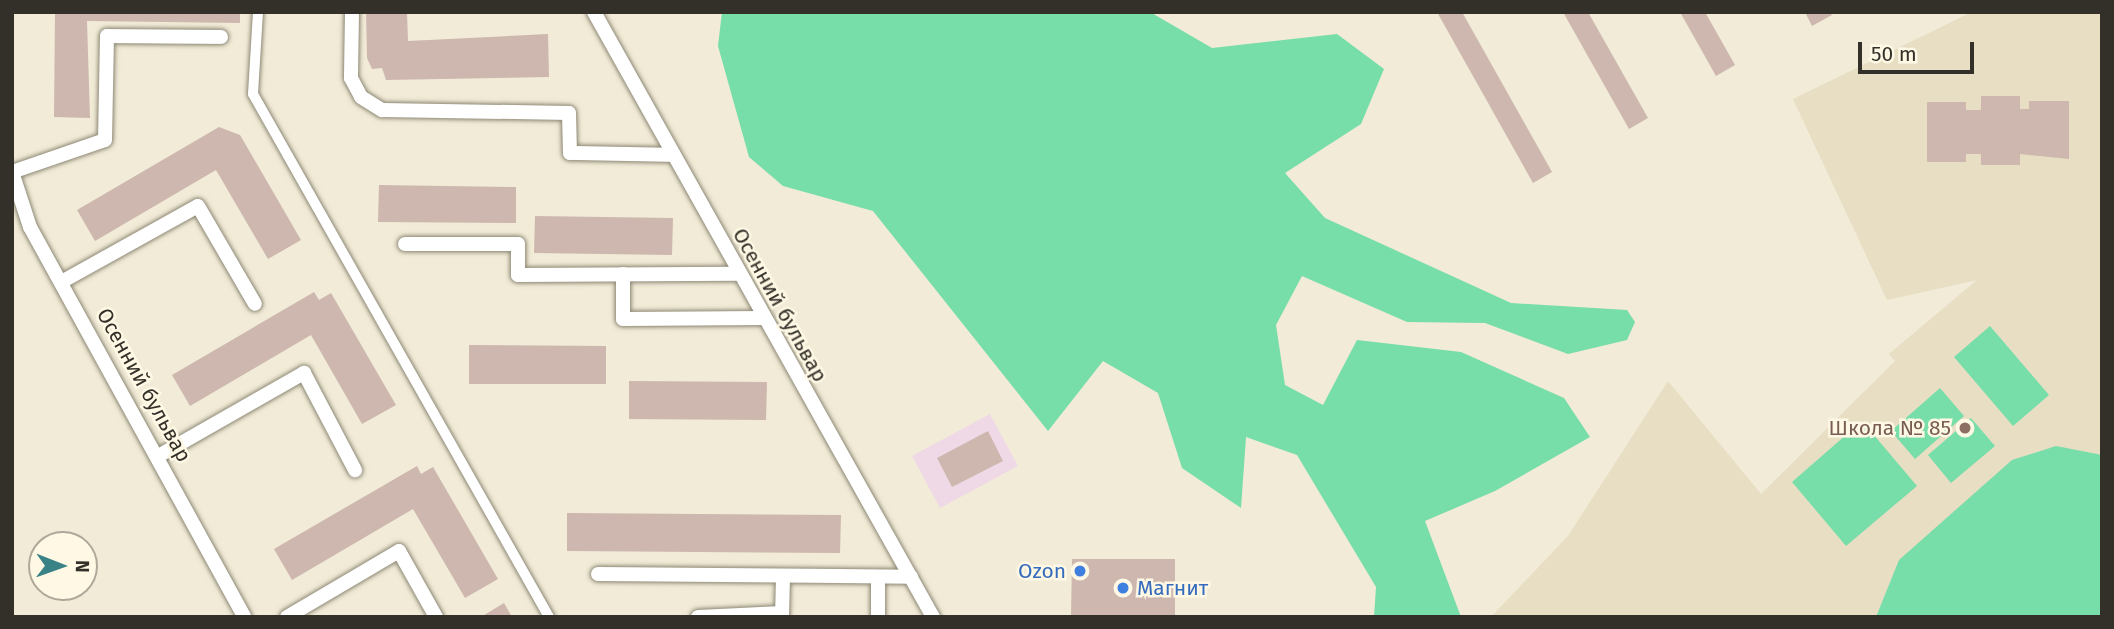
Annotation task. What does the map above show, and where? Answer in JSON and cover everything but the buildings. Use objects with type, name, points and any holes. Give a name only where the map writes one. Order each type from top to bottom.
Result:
[{"type":"street","points":[[258,12],[253,94],[549,617]]},
{"type":"street","points":[[352,12],[352,78],[362,97],[382,110],[569,113],[570,153],[672,155]]},
{"type":"street","name":"Осенний бульвар","points":[[594,12],[933,617]]},
{"type":"street","points":[[12,172],[105,140],[107,36],[221,37]]},
{"type":"street","name":"Осенний бульвар","points":[[12,172],[30,227],[160,455],[244,617]]},
{"type":"street","points":[[63,281],[198,206],[255,304]]},
{"type":"street","points":[[405,244],[518,244],[518,275],[739,274]]},
{"type":"street","points":[[623,274],[623,319],[764,318]]},
{"type":"street","points":[[160,455],[304,373],[355,470]]},
{"type":"street","points":[[287,617],[399,551],[436,617]]},
{"type":"street","points":[[598,574],[911,577]]},
{"type":"street","points":[[698,617],[782,615],[783,576]]},
{"type":"street","points":[[878,577],[878,617]]},
{"type":"shaded area","points":[[1972,12],[2102,12],[2102,617],[1491,617],[1568,536],[1668,381],[1761,494],[1895,361],[1889,354],[1977,280],[1887,300],[1793,99]]},
{"type":"shaded area","points":[[990,414],[1018,466],[940,508],[912,456]]},
{"type":"green space","points":[[722,12],[1150,12],[1212,48],[1337,34],[1384,69],[1361,124],[1285,173],[1325,218],[1511,303],[1627,310],[1635,322],[1627,340],[1568,354],[1485,323],[1407,322],[1302,276],[1276,325],[1285,385],[1323,405],[1357,340],[1461,352],[1564,398],[1590,437],[1495,491],[1425,521],[1461,617],[1374,617],[1376,587],[1297,455],[1246,437],[1241,508],[1182,468],[1158,393],[1103,361],[1048,431],[873,211],[783,186],[749,157],[718,46]]},
{"type":"green space","points":[[1990,326],[2049,395],[2013,426],[1954,357]]},
{"type":"green space","points":[[1940,388],[1964,416],[1915,459],[1891,431]]},
{"type":"green space","points":[[1971,418],[1995,446],[1951,483],[1928,455]]},
{"type":"green space","points":[[1862,421],[1917,486],[1846,546],[1792,482]]},
{"type":"green space","points":[[2056,446],[2102,455],[2102,617],[1876,617],[1899,560],[2012,460]]},
{"type":"place","name":"Школа № 85","points":[[1965,428]]},
{"type":"place","name":"Ozon","points":[[1080,571]]},
{"type":"place","name":"Магнит","points":[[1123,588]]}]
